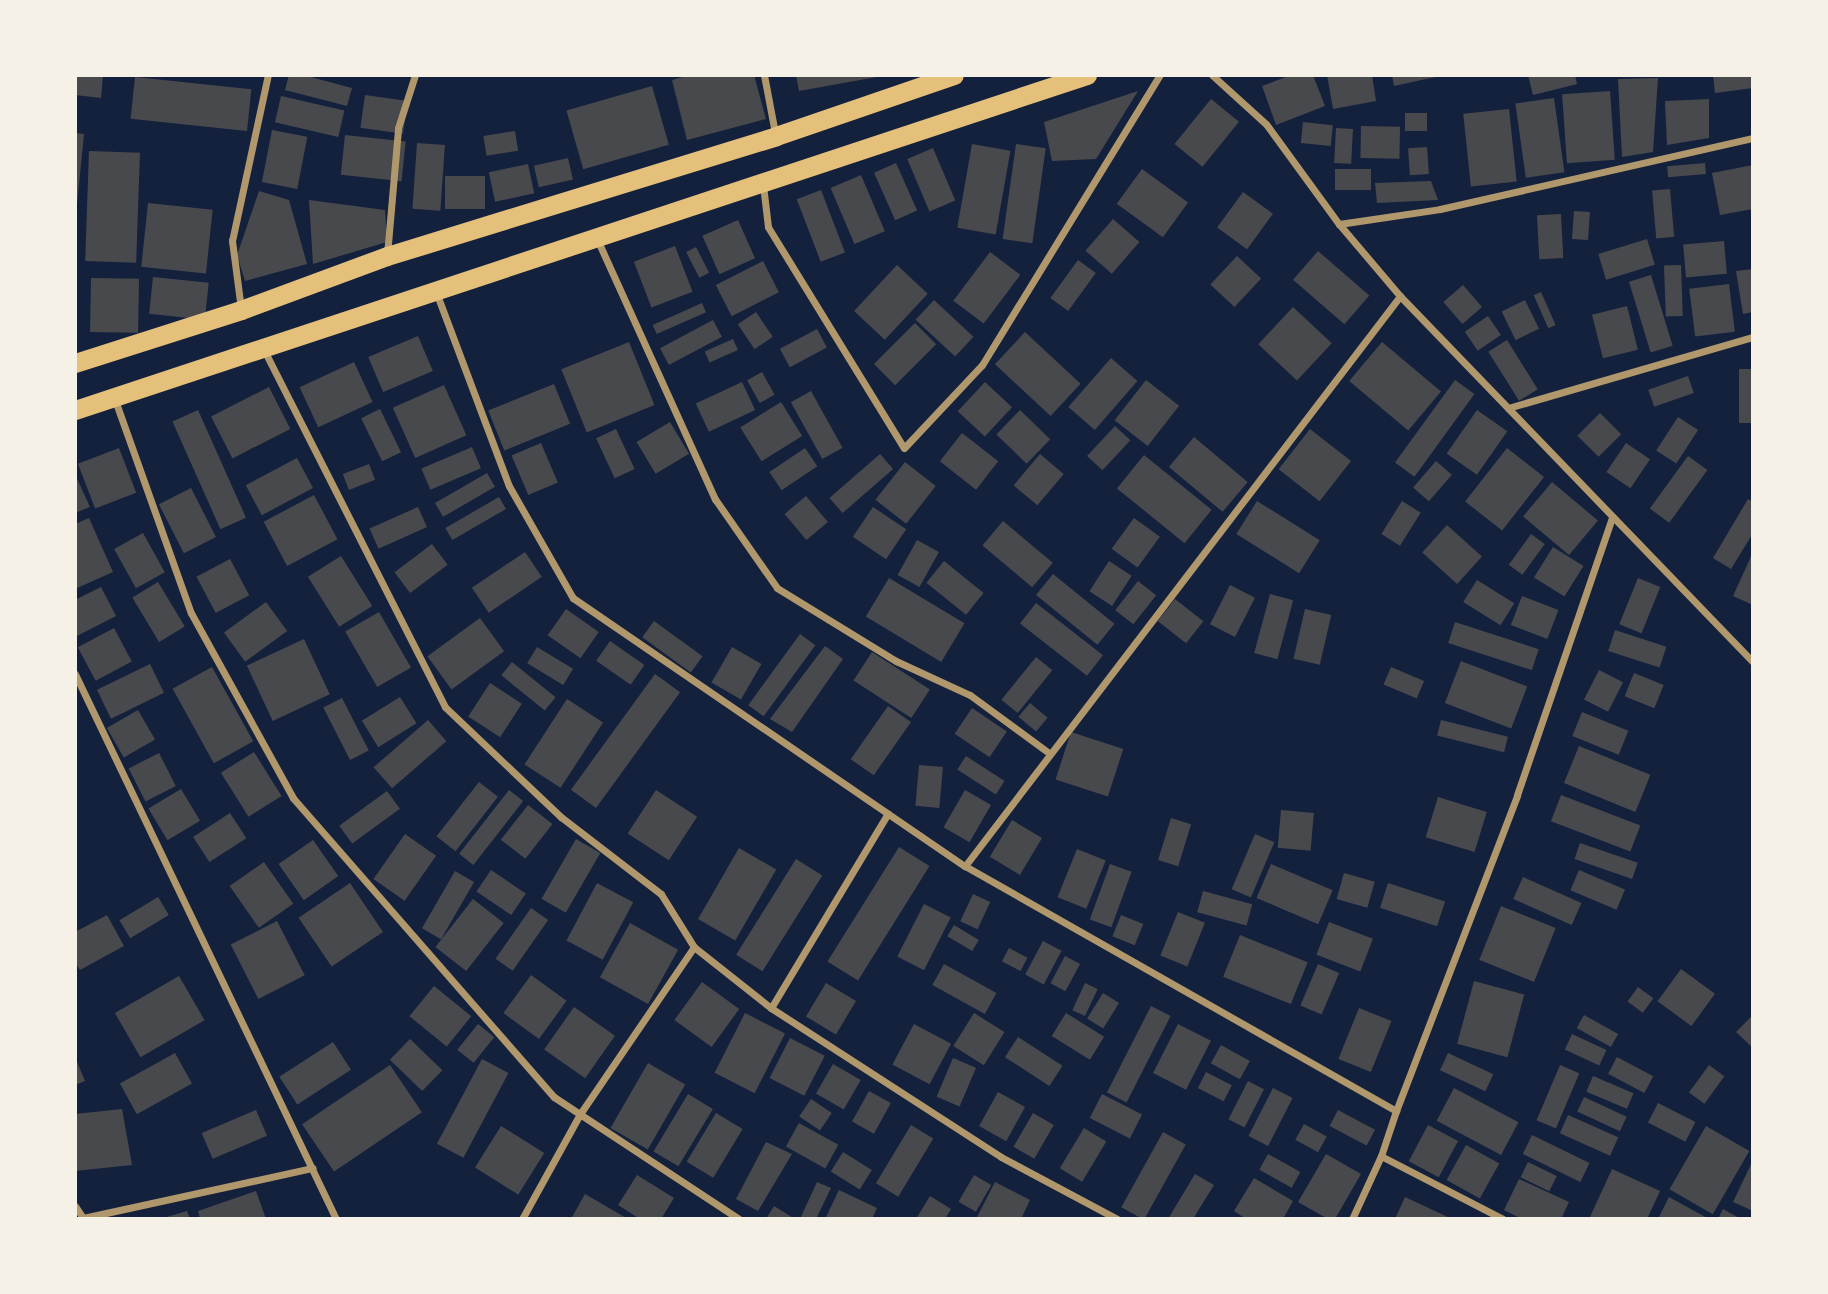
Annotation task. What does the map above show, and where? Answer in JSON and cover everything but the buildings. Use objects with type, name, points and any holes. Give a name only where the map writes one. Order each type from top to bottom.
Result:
[{"type":"highway","points":[[75,362],[241,310],[387,256],[776,136],[954,75]]},
{"type":"highway","points":[[75,410],[1087,75]]},
{"type":"street","points":[[241,310],[232,241],[268,75]]},
{"type":"street","points":[[387,256],[398,128],[415,75]]},
{"type":"street","points":[[764,75],[776,136]]},
{"type":"street","points":[[763,183],[768,227],[904,448],[982,365],[1160,75]]},
{"type":"street","points":[[1212,75],[1266,124],[1339,224],[1399,296],[1753,662]]},
{"type":"street","points":[[1339,224],[1440,209],[1753,138]]},
{"type":"street","points":[[597,239],[715,499],[777,588],[896,661],[970,695],[1049,753]]},
{"type":"street","points":[[436,292],[509,486],[573,598],[965,866],[1396,1111]]},
{"type":"street","points":[[965,866],[1399,296]]},
{"type":"street","points":[[1508,408],[1753,337]]},
{"type":"street","points":[[1740,342],[1753,346]]},
{"type":"street","points":[[263,349],[445,707],[561,817],[661,894],[694,947],[771,1008],[1002,1157],[1117,1219]]},
{"type":"street","points":[[114,397],[191,613],[293,798],[554,1097],[739,1219]]},
{"type":"street","points":[[1352,1219],[1381,1156],[1517,795],[1612,517]]},
{"type":"street","points":[[75,674],[336,1219]]},
{"type":"street","points":[[771,1008],[888,813]]},
{"type":"street","points":[[522,1219],[580,1114],[694,947]]},
{"type":"street","points":[[1381,1156],[1503,1219]]},
{"type":"street","points":[[75,1206],[83,1218],[313,1168]]}]
